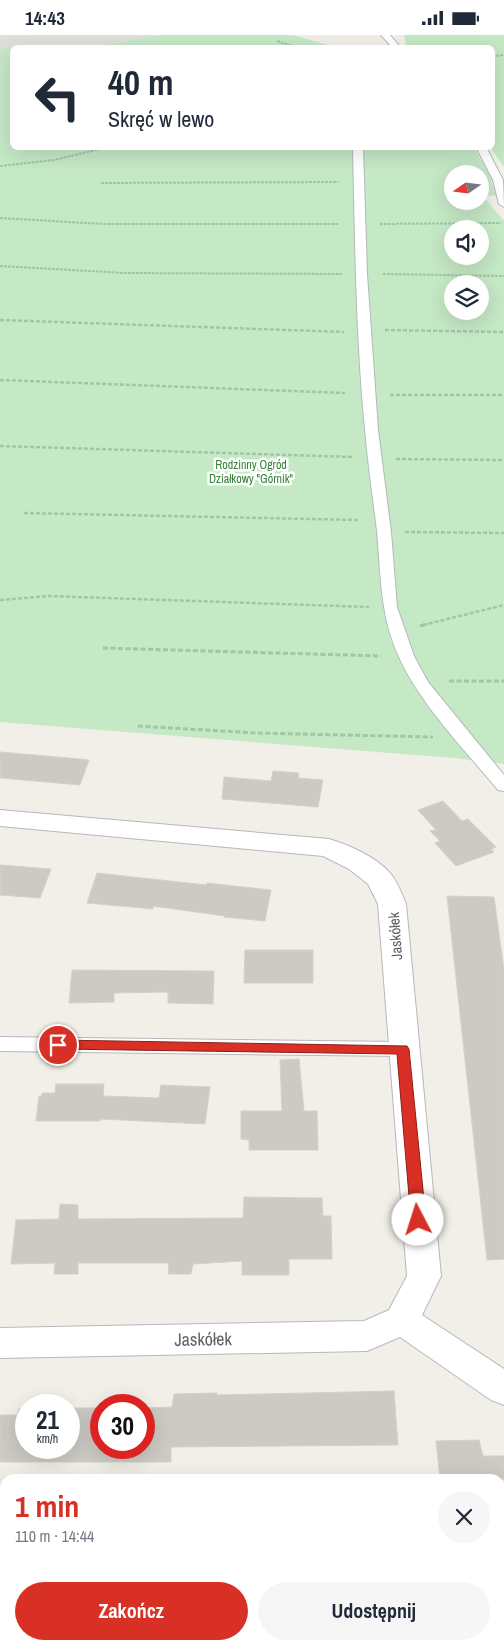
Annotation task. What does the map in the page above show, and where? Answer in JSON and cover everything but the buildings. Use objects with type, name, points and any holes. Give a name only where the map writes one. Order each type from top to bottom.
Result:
[{"type":"street","name":"Jaskółek","points":[[0,818],[329,848],[359,863],[380,879],[392,904],[424,1276],[402,1320],[366,1336],[0,1343]]},
{"type":"street","points":[[402,1320],[504,1389]]},
{"type":"lane","points":[[385,35],[394,45]]},
{"type":"lane","points":[[358,150],[361,274],[371,430],[384,526],[390,607],[406,656],[421,683],[504,786]]},
{"type":"lane","points":[[483,150],[498,180],[504,205]]},
{"type":"lane","points":[[0,1044],[403,1049]]},
{"type":"path","points":[[277,41],[289,45]]},
{"type":"path","points":[[0,166],[36,164],[98,150]]},
{"type":"path","points":[[100,183],[358,182]]},
{"type":"path","points":[[0,218],[103,224],[504,223]]},
{"type":"path","points":[[0,266],[125,273],[504,276]]},
{"type":"path","points":[[0,320],[365,331],[504,331]]},
{"type":"path","points":[[0,380],[369,394],[504,395]]},
{"type":"path","points":[[0,446],[504,461]]},
{"type":"path","points":[[24,513],[384,526],[504,533]]},
{"type":"path","points":[[0,600],[49,596],[390,607]]},
{"type":"path","points":[[397,631],[504,605]]},
{"type":"path","points":[[103,648],[406,656]]},
{"type":"path","points":[[421,683],[504,681]]},
{"type":"path","points":[[138,726],[256,733],[425,738]]},
{"type":"shaded area","points":[[0,35],[157,35],[103,45],[10,45],[10,49],[0,49]]},
{"type":"green space","points":[[158,35],[293,35],[328,45],[103,45]]},
{"type":"green space","points":[[404,35],[504,35],[504,167],[492,150],[495,150],[495,45],[406,45]]},
{"type":"green space","name":"Rodzinny Ogród Działkowy \"Górnik\"","points":[[10,48],[10,150],[475,150],[484,165],[444,165],[444,210],[489,210],[489,203],[504,221],[504,764],[454,758],[0,722],[0,49]]},
{"type":"green space","name":"Rodzinny Ogród Działkowy \"Górnik\"","points":[[489,174],[496,196],[489,196]]},
{"type":"route","points":[[58,1045],[403,1049],[418,1220]]}]
